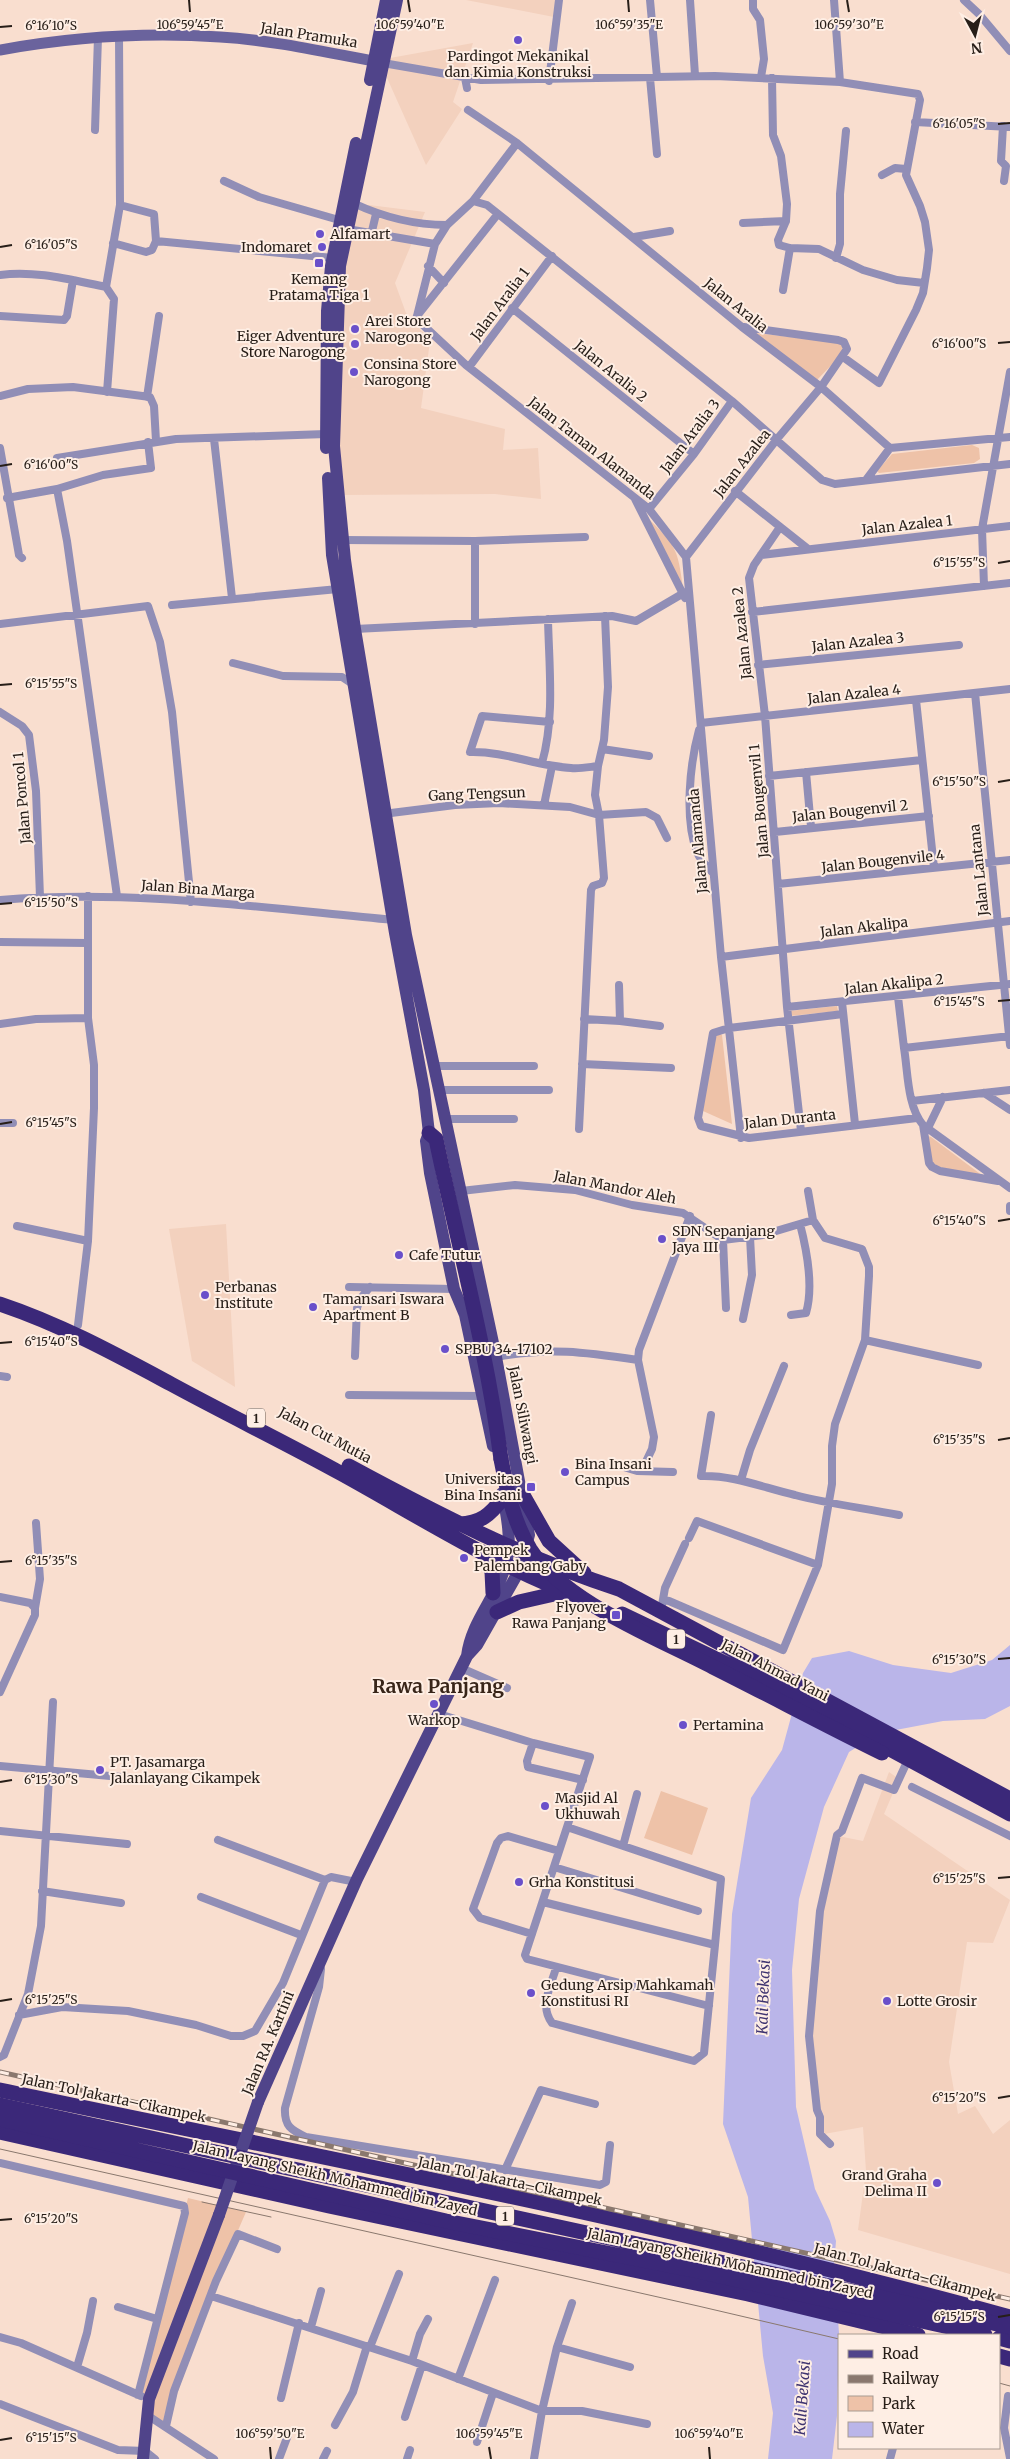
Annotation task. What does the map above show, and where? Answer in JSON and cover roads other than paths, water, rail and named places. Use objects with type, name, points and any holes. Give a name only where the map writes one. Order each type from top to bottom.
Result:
[{"type":"highway","points":[[429,1133],[436,1139],[478,1326],[496,1417],[501,1459],[510,1504],[530,1549],[550,1572],[572,1591],[616,1617],[888,1746],[906,1764],[1010,1818]]},
{"type":"highway","name":"Jalan Cut Mutia","points":[[0,1296],[78,1325],[457,1524],[526,1553]]},
{"type":"highway","name":"Jalan Cut Mutia","points":[[0,1304],[63,1328],[342,1474],[412,1515],[512,1568]]},
{"type":"highway","points":[[457,1524],[473,1523],[485,1519],[503,1494]]},
{"type":"highway","points":[[523,1494],[549,1541],[593,1581]]},
{"type":"highway","points":[[483,1552],[492,1572],[492,1593]]},
{"type":"highway","name":"Jalan Ahmad Yani","points":[[526,1553],[593,1581],[662,1606],[779,1682],[1010,1814]]},
{"type":"highway","name":"Jalan Ahmad Yani","points":[[512,1568],[562,1592],[608,1608],[779,1682]]},
{"type":"highway","points":[[497,1612],[519,1602],[562,1592]]},
{"type":"highway","name":"Jalan Ahmad Yani","points":[[888,1746],[1010,1799]]},
{"type":"highway","name":"Jalan Tol Jakarta–Cikampek","points":[[0,2090],[536,2202],[865,2277],[1010,2317]]},
{"type":"highway","name":"Jalan Layang Sheikh Mohammed bin Zayed","points":[[0,2105],[1010,2327]]},
{"type":"highway","name":"Jalan Layang Sheikh Mohammed bin Zayed","points":[[0,2119],[446,2221],[696,2271],[980,2334]]},
{"type":"highway","name":"1","points":[[0,2132],[339,2208],[748,2294],[914,2334]]},
{"type":"main road","points":[[379,62],[386,0]]},
{"type":"main road","points":[[382,815],[354,685],[332,555],[326,434],[327,311],[333,258],[348,202],[379,62],[397,0]]},
{"type":"main road","points":[[341,226],[334,446],[342,540],[424,1090],[429,1133],[426,1141],[430,1173],[454,1289],[465,1314],[503,1494],[512,1568]]},
{"type":"main road","name":"Jalan Siliwangi","points":[[398,919],[446,1119],[523,1494],[529,1535],[526,1553],[512,1568]]},
{"type":"main road","points":[[503,1494],[508,1496],[523,1494]]},
{"type":"main road","name":"Jalan RA. Kartini","points":[[467,1656],[469,1640],[492,1593],[512,1568]]},
{"type":"main road","name":"Jalan RA. Kartini","points":[[148,2456],[147,2415],[144,2397],[218,2215],[258,2102],[322,1954],[356,1882],[467,1656],[477,1645],[497,1612],[512,1568]]},
{"type":"street","points":[[549,80],[559,0]]},
{"type":"street","points":[[650,0],[657,154]]},
{"type":"street","points":[[690,0],[694,75]]},
{"type":"street","points":[[834,0],[840,82]]},
{"type":"street","points":[[964,0],[979,14],[1010,51]]},
{"type":"street","points":[[753,1],[752,9],[760,20],[764,59],[761,77]]},
{"type":"street","points":[[107,392],[114,299],[106,287],[120,205],[119,36]]},
{"type":"street","name":"Jalan Pramuka","points":[[0,50],[98,37],[222,37],[286,45],[379,62]]},
{"type":"street","points":[[95,130],[98,37]]},
{"type":"street","points":[[379,62],[482,80],[549,80],[694,75],[761,77],[840,82],[918,94],[920,100],[906,169],[908,180],[920,206],[929,250],[924,282],[916,310],[879,383],[843,357],[847,349],[844,342],[742,327]]},
{"type":"street","points":[[464,78],[467,88]]},
{"type":"street","points":[[772,78],[773,129],[781,156],[788,204],[786,221],[778,242],[780,245],[790,248],[819,249],[863,270],[897,280],[924,282]]},
{"type":"street","name":"Jalan Aralia","points":[[468,110],[517,143],[742,327],[821,387],[890,448]]},
{"type":"street","points":[[916,122],[1006,126],[1001,161],[1006,166],[1004,181]]},
{"type":"street","points":[[836,258],[840,244],[840,194],[846,131]]},
{"type":"street","points":[[416,316],[435,244],[447,225],[458,212],[473,200],[517,143]]},
{"type":"street","points":[[882,175],[895,168],[906,169]]},
{"type":"street","points":[[224,181],[259,197],[341,226],[411,241],[435,244]]},
{"type":"street","points":[[473,200],[487,206],[552,256],[732,401],[822,480],[835,484],[1010,464]]},
{"type":"street","points":[[348,202],[376,214],[428,225],[447,225]]},
{"type":"street","points":[[113,244],[146,252],[152,250],[156,241],[154,214],[120,205]]},
{"type":"street","points":[[372,232],[376,214]]},
{"type":"street","points":[[416,316],[498,215]]},
{"type":"street","points":[[743,222],[786,221]]},
{"type":"street","points":[[634,237],[670,231]]},
{"type":"street","points":[[156,241],[333,258]]},
{"type":"street","points":[[784,290],[790,248]]},
{"type":"street","name":"Jalan Aralia 1","points":[[469,367],[552,256]]},
{"type":"street","points":[[428,266],[444,283]]},
{"type":"street","points":[[0,274],[25,273],[106,287]]},
{"type":"street","points":[[0,316],[64,320],[67,316],[73,280]]},
{"type":"street","name":"Jalan Aralia 2","points":[[512,308],[694,454]]},
{"type":"street","points":[[147,397],[159,316]]},
{"type":"street","name":"Jalan Taman Alamanda","points":[[416,316],[422,325],[469,367],[649,509],[686,557]]},
{"type":"street","name":"Jalan Azalea","points":[[686,557],[735,491],[821,387],[843,357]]},
{"type":"street","points":[[984,586],[982,529],[1010,372]]},
{"type":"street","points":[[0,396],[28,389],[73,387],[147,397],[152,400],[154,406],[151,468],[103,475],[57,489],[7,498]]},
{"type":"street","name":"Jalan Aralia 3","points":[[649,509],[694,454],[732,401]]},
{"type":"street","points":[[57,458],[152,442],[326,434]]},
{"type":"street","points":[[866,480],[890,448],[1010,437]]},
{"type":"street","points":[[214,438],[232,598]]},
{"type":"street","points":[[0,448],[7,498],[19,555],[22,558]]},
{"type":"street","points":[[57,489],[117,896]]},
{"type":"street","points":[[735,491],[808,548]]},
{"type":"street","points":[[633,496],[682,594],[692,608]]},
{"type":"street","name":"Jalan Azalea 1","points":[[761,555],[808,548],[1010,526]]},
{"type":"street","name":"Jalan Azalea 2","points":[[765,716],[752,612],[750,571],[780,527]]},
{"type":"street","points":[[342,540],[475,541],[585,537]]},
{"type":"street","points":[[474,624],[475,541]]},
{"type":"street","points":[[686,557],[701,723],[694,746],[689,794],[697,852],[713,873]]},
{"type":"street","points":[[752,612],[1010,584]]},
{"type":"street","points":[[172,605],[338,589]]},
{"type":"street","points":[[355,629],[605,616],[636,621],[682,594]]},
{"type":"street","points":[[0,624],[148,606],[160,642],[172,712],[192,902]]},
{"type":"street","points":[[579,1129],[591,890],[593,886],[602,883],[604,878],[600,815],[595,795],[608,687],[605,616]]},
{"type":"street","points":[[542,762],[548,742],[550,722],[548,619]]},
{"type":"street","name":"Jalan Azalea 3","points":[[758,665],[959,645]]},
{"type":"street","points":[[233,663],[283,676],[342,677],[354,685]]},
{"type":"street","name":"Jalan Azalea 4","points":[[701,723],[1010,690]]},
{"type":"street","name":"Jalan Lantana","points":[[975,693],[997,922],[1007,984],[1010,1045]]},
{"type":"street","points":[[916,700],[934,868]]},
{"type":"street","name":"Jalan Poncol 1","points":[[0,712],[22,726],[29,735],[36,791],[40,896]]},
{"type":"street","points":[[550,722],[482,716],[470,752],[505,754],[552,766],[572,768],[598,766]]},
{"type":"street","name":"Jalan Bougenvil 1","points":[[765,716],[787,1007],[790,1020],[800,1131]]},
{"type":"street","name":"Jalan Alamanda","points":[[701,723],[721,957]]},
{"type":"street","points":[[602,749],[648,756]]},
{"type":"street","points":[[769,776],[922,760]]},
{"type":"street","points":[[544,805],[552,766]]},
{"type":"street","points":[[806,772],[811,827]]},
{"type":"street","name":"Gang Tengsun","points":[[382,815],[456,805],[499,803],[570,807],[600,815],[650,812],[661,823],[668,838]]},
{"type":"street","name":"Jalan Bougenvil 2","points":[[774,832],[929,816]]},
{"type":"street","name":"Jalan Bougenvile 4","points":[[778,884],[1010,860]]},
{"type":"street","name":"Jalan Bina Marga","points":[[0,900],[40,896],[117,896],[398,919]]},
{"type":"street","points":[[78,1325],[88,1240],[94,1101],[94,1065],[88,1018],[88,896]]},
{"type":"street","name":"Jalan Akalipa","points":[[721,957],[1010,921]]},
{"type":"street","points":[[0,942],[87,943]]},
{"type":"street","points":[[721,957],[741,1138]]},
{"type":"street","name":"Jalan Akalipa 2","points":[[787,1007],[898,997],[1007,984]]},
{"type":"street","points":[[619,985],[620,1021]]},
{"type":"street","points":[[898,997],[912,1101],[917,1118],[926,1127],[1010,1188]]},
{"type":"street","points":[[842,1002],[855,1124]]},
{"type":"street","points":[[729,1028],[843,1014]]},
{"type":"street","points":[[0,1024],[36,1019],[88,1018]]},
{"type":"street","points":[[584,1019],[660,1026]]},
{"type":"street","name":"Jalan Duranta","points":[[729,1028],[717,1030],[712,1035],[699,1123],[702,1126],[741,1138],[917,1118]]},
{"type":"street","points":[[904,1048],[1010,1036]]},
{"type":"street","points":[[582,1064],[670,1068]]},
{"type":"street","points":[[433,1066],[534,1066]]},
{"type":"street","points":[[438,1090],[549,1090]]},
{"type":"street","points":[[912,1101],[1010,1090]]},
{"type":"street","points":[[984,1092],[1010,1110]]},
{"type":"street","points":[[943,1097],[926,1127],[928,1163],[940,1171],[1000,1181]]},
{"type":"street","points":[[446,1119],[514,1119]]},
{"type":"street","points":[[0,1123],[13,1124]]},
{"type":"street","name":"Jalan Mandor Aleh","points":[[461,1191],[515,1185],[552,1186],[595,1194],[632,1205],[674,1211],[690,1216],[723,1240]]},
{"type":"street","points":[[662,1606],[669,1601],[783,1650],[818,1565],[832,1484],[832,1446],[835,1424],[865,1340],[869,1267],[862,1249],[824,1238],[813,1220],[808,1191]]},
{"type":"street","points":[[1010,1206],[1010,1211]]},
{"type":"street","points":[[642,1470],[652,1448],[654,1437],[638,1360],[642,1337],[647,1331],[690,1216]]},
{"type":"street","points":[[726,1308],[723,1240],[750,1237],[813,1220]]},
{"type":"street","points":[[791,1316],[806,1313],[808,1307],[808,1268],[800,1224]]},
{"type":"street","points":[[17,1226],[88,1240]]},
{"type":"street","points":[[743,1319],[752,1275],[750,1237]]},
{"type":"street","points":[[349,1287],[454,1289]]},
{"type":"street","points":[[355,1356],[357,1308],[360,1299],[370,1287]]},
{"type":"street","points":[[865,1340],[978,1365]]},
{"type":"street","points":[[496,1357],[522,1352],[555,1350],[576,1351],[638,1360]]},
{"type":"street","points":[[741,1480],[750,1450],[784,1366]]},
{"type":"street","points":[[349,1395],[482,1396]]},
{"type":"street","points":[[711,1415],[701,1476],[741,1480],[828,1502],[898,1515]]},
{"type":"street","points":[[617,1464],[642,1470],[673,1472]]},
{"type":"street","points":[[662,1606],[665,1588],[697,1521],[818,1565]]},
{"type":"street","points":[[0,1692],[35,1615],[35,1608],[39,1597],[40,1579],[36,1524]]},
{"type":"street","points":[[0,1597],[30,1603],[35,1608]]},
{"type":"street","points":[[461,1668],[507,1688]]},
{"type":"street","points":[[0,2058],[4,2055],[28,1994],[41,1926],[54,1702]]},
{"type":"street","points":[[439,1714],[533,1743],[590,1757],[532,1934],[526,1955],[527,1960],[709,2006]]},
{"type":"street","points":[[533,1743],[527,1761],[528,1767],[583,1780]]},
{"type":"street","points":[[830,2144],[820,2134],[820,2117],[817,2110],[809,2036],[820,1911],[837,1835],[842,1831],[862,1778],[894,1790],[906,1764]]},
{"type":"street","points":[[0,1766],[143,1779]]},
{"type":"street","points":[[912,1787],[1010,1836]]},
{"type":"street","points":[[623,1846],[636,1794]]},
{"type":"street","points":[[556,1968],[545,2008],[547,2016],[552,2023],[694,2061],[704,2053],[721,1880],[567,1827]]},
{"type":"street","points":[[0,1831],[128,1844]]},
{"type":"street","points":[[532,1934],[480,1918],[474,1909],[497,1843],[502,1838],[508,1836],[560,1851]]},
{"type":"street","points":[[218,1840],[325,1880]]},
{"type":"street","points":[[554,1867],[698,1911]]},
{"type":"street","points":[[19,2015],[62,2007],[128,2012],[196,2025],[231,2036],[243,2036],[255,2031],[283,1983],[325,1880],[331,1877],[356,1882]]},
{"type":"street","points":[[42,1891],[121,1903]]},
{"type":"street","points":[[201,1897],[301,1935]]},
{"type":"street","points":[[543,1902],[715,1945]]},
{"type":"street","points":[[322,1954],[319,1987],[285,2108],[284,2120],[290,2130],[306,2137],[604,2185],[606,2182],[610,2145]]},
{"type":"street","points":[[505,2170],[541,2090],[595,2104]]},
{"type":"street","points":[[0,2163],[184,2206],[185,2213],[157,2319],[144,2397],[21,2343],[0,2337]]},
{"type":"street","points":[[166,2426],[174,2391],[211,2296],[238,2234],[277,2249]]},
{"type":"street","points":[[335,2424],[353,2392],[369,2346],[399,2274]]},
{"type":"street","points":[[458,2379],[495,2280]]},
{"type":"street","points":[[311,2327],[320,2290]]},
{"type":"street","points":[[211,2296],[369,2346],[542,2411],[582,2411],[647,2424]]},
{"type":"street","points":[[77,2367],[87,2333],[93,2301]]},
{"type":"street","points":[[534,2459],[542,2411],[557,2347],[572,2303]]},
{"type":"street","points":[[118,2307],[157,2319]]},
{"type":"street","points":[[412,2361],[420,2334],[428,2319]]},
{"type":"street","points":[[281,2398],[299,2323]]},
{"type":"street","points":[[557,2347],[630,2367]]},
{"type":"street","points":[[405,2417],[422,2365]]},
{"type":"street","points":[[477,2442],[494,2393]]},
{"type":"street","points":[[1008,2396],[1004,2428],[1010,2458]]},
{"type":"street","points":[[0,2404],[118,2450],[148,2456]]},
{"type":"street","points":[[147,2415],[214,2459]]},
{"type":"street","points":[[279,2459],[288,2435]]},
{"type":"street","points":[[407,2459],[410,2450]]},
{"type":"street","points":[[323,2459],[327,2451]]},
{"type":"water","name":"Kali Bekasi","points":[[1010,1645],[1010,1706],[985,1719],[943,1721],[880,1733],[849,1752],[824,1807],[799,1899],[792,1970],[796,2107],[815,2189],[830,2221],[836,2241],[834,2265],[839,2333],[837,2416],[832,2459],[768,2459],[773,2413],[763,2356],[748,2197],[723,2124],[732,1914],[751,1798],[782,1750],[803,1673],[812,1658],[849,1651],[893,1665],[951,1673],[992,1660]]},
{"type":"tram line","points":[[0,2149],[838,2339]]},
{"type":"tram line","points":[[202,2202],[271,2217]]},
{"type":"tram line","points":[[1000,2383],[1010,2386]]},
{"type":"railway","points":[[0,2072],[1010,2299]]},
{"type":"place","name":"Pardingot Mekanikal dan Kimia Konstruksi","points":[[518,40]]},
{"type":"place","name":"Alfamart","points":[[320,234]]},
{"type":"place","name":"Indomaret","points":[[322,247]]},
{"type":"place","name":"Kemang Pratama Tiga 1","points":[[319,263]]},
{"type":"place","name":"Arei Store Narogong","points":[[355,329]]},
{"type":"place","name":"Eiger Adventure Store Narogong","points":[[355,344]]},
{"type":"place","name":"Consina Store Narogong","points":[[354,372]]},
{"type":"place","name":"SDN Sepanjang Jaya III","points":[[662,1239]]},
{"type":"place","name":"Cafe Tutur","points":[[399,1255]]},
{"type":"place","name":"Perbanas Institute","points":[[205,1295]]},
{"type":"place","name":"Tamansari Iswara Apartment B","points":[[313,1307]]},
{"type":"place","name":"SPBU 34-17102","points":[[445,1349]]},
{"type":"place","name":"Bina Insani Campus","points":[[565,1472]]},
{"type":"place","name":"Universitas Bina Insani","points":[[531,1487]]},
{"type":"place","name":"Pempek Palembang Gaby","points":[[464,1558]]},
{"type":"place","name":"Flyover Rawa Panjang","points":[[616,1615]]},
{"type":"place","name":"Warkop","points":[[434,1704]]},
{"type":"place","name":"Pertamina","points":[[683,1725]]},
{"type":"place","name":"PT. Jasamarga Jalanlayang Cikampek","points":[[100,1770]]},
{"type":"place","name":"Masjid Al Ukhuwah","points":[[545,1806]]},
{"type":"place","name":"Grha Konstitusi","points":[[519,1882]]},
{"type":"place","name":"Gedung Arsip Mahkamah Konstitusi RI","points":[[531,1993]]},
{"type":"place","name":"Lotte Grosir","points":[[887,2001]]},
{"type":"place","name":"Grand Graha Delima II","points":[[937,2183]]},
{"type":"district","name":"Rawa Panjang","points":[[438,1686]]}]
